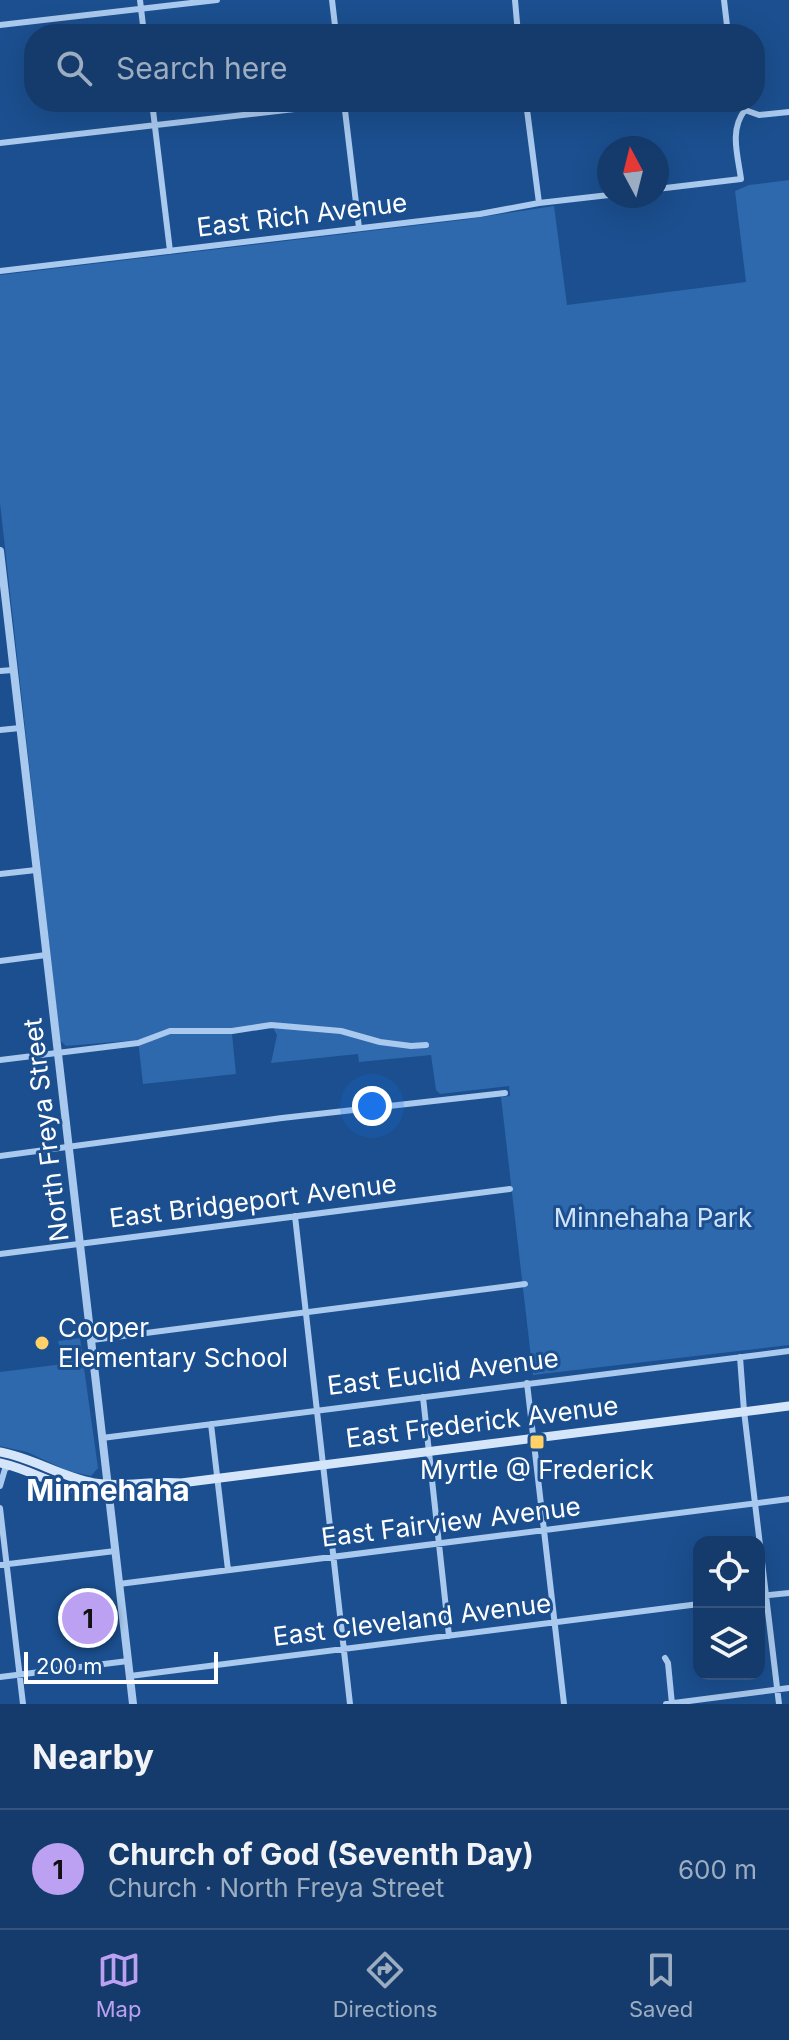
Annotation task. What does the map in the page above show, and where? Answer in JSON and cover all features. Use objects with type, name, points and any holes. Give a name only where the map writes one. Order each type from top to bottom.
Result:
[{"type":"main road","name":"East Frederick Avenue","points":[[107,1484],[217,1479],[789,1406]]},
{"type":"main road","points":[[0,1452],[26,1458],[81,1480],[107,1484]]},
{"type":"main road","points":[[0,1463],[67,1487],[109,1495]]},
{"type":"main road","name":"East Frederick Avenue","points":[[109,1495],[156,1492],[181,1483]]},
{"type":"street","points":[[140,0],[143,24]]},
{"type":"street","points":[[0,25],[217,0]]},
{"type":"street","points":[[332,0],[335,24]]},
{"type":"street","points":[[515,0],[517,24]]},
{"type":"street","points":[[724,0],[727,24]]},
{"type":"street","points":[[153,112],[170,251]]},
{"type":"street","points":[[0,143],[266,112]]},
{"type":"street","points":[[345,112],[359,228]]},
{"type":"street","points":[[527,112],[539,203]]},
{"type":"street","points":[[669,188],[741,179],[735,129],[743,112]]},
{"type":"street","points":[[751,112],[759,115],[789,112]]},
{"type":"street","name":"East Rich Avenue","points":[[0,271],[480,214],[597,196]]},
{"type":"street","name":"North Freya Street","points":[[0,551],[133,1704]]},
{"type":"street","points":[[0,671],[13,670]]},
{"type":"street","points":[[0,730],[20,728]]},
{"type":"street","points":[[0,874],[36,870]]},
{"type":"street","points":[[0,961],[46,955]]},
{"type":"street","points":[[0,1060],[138,1043],[170,1031],[232,1031],[271,1025],[341,1031],[380,1042],[426,1045]]},
{"type":"street","points":[[0,1156],[282,1118],[505,1093]]},
{"type":"street","name":"East Bridgeport Avenue","points":[[0,1254],[510,1189]]},
{"type":"street","points":[[295,1216],[350,1704]]},
{"type":"street","points":[[92,1340],[525,1284]]},
{"type":"street","name":"East Euclid Avenue","points":[[102,1438],[789,1351]]},
{"type":"street","points":[[740,1357],[757,1536]]},
{"type":"street","points":[[527,1383],[564,1704]]},
{"type":"street","points":[[423,1397],[449,1636]]},
{"type":"street","points":[[211,1424],[228,1570]]},
{"type":"street","points":[[0,1486],[5,1469],[12,1465]]},
{"type":"street","name":"East Fairview Avenue","points":[[119,1584],[789,1499]]},
{"type":"street","points":[[0,1508],[4,1564],[23,1704]]},
{"type":"street","points":[[4,1564],[115,1551]]},
{"type":"street","points":[[765,1596],[789,1593]]},
{"type":"street","name":"East Cleveland Avenue","points":[[130,1676],[693,1605]]},
{"type":"street","points":[[764,1608],[779,1704]]},
{"type":"street","points":[[665,1658],[668,1663],[670,1704],[789,1688]]},
{"type":"street","points":[[0,1677],[128,1661]]},
{"type":"green space","name":"Minnehaha Park","points":[[789,180],[789,1345],[533,1375],[501,1097],[510,1096],[509,1086],[440,1094],[436,1090],[431,1055],[359,1062],[358,1054],[271,1063],[277,1035],[273,1028],[232,1034],[236,1074],[143,1084],[138,1040],[66,1046],[60,1040],[0,503],[0,275],[462,220],[554,206],[567,305],[746,282],[735,191],[749,185]]},
{"type":"green space","points":[[80,1338],[82,1352],[77,1354],[78,1362],[83,1361],[98,1468],[91,1476],[68,1471],[27,1452],[0,1446],[0,1372],[63,1364],[58,1341]]},
{"type":"place","name":"Cooper Elementary School","points":[[42,1343]]},
{"type":"place","name":"Myrtle @ Frederick","points":[[537,1442]]},
{"type":"place","name":"Church of God (Seventh Day)","points":[[88,1618]]},
{"type":"district","name":"Minnehaha","points":[[108,1491]]}]
